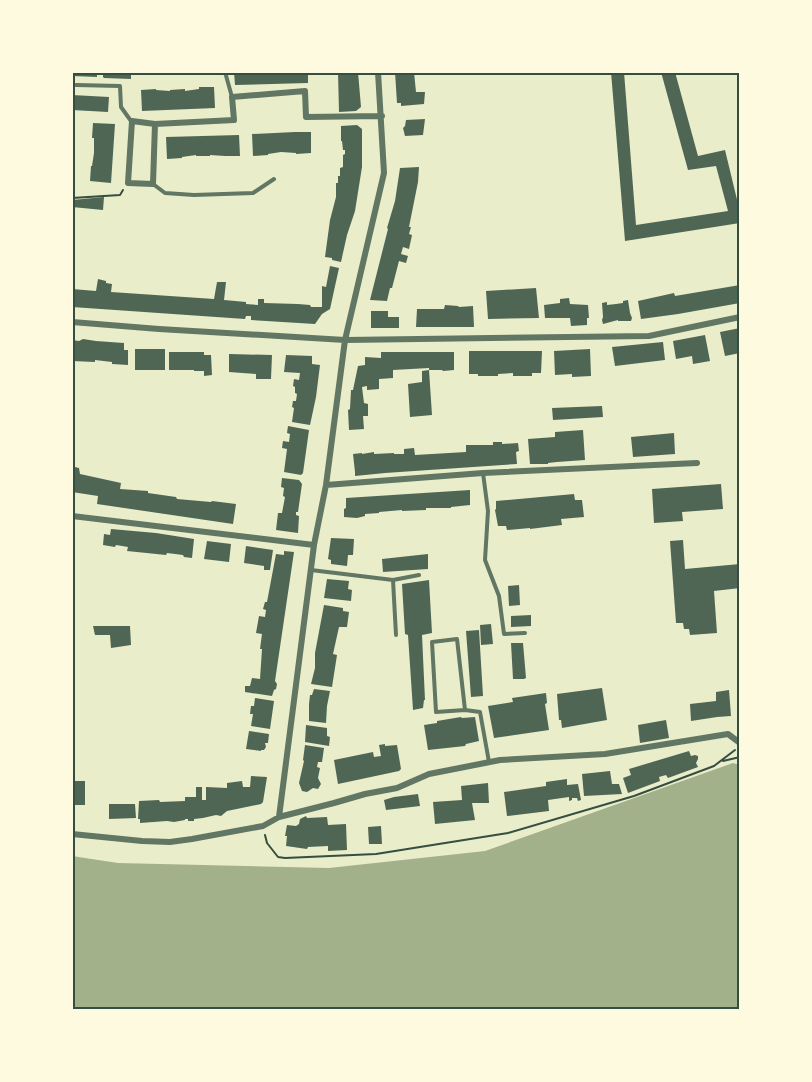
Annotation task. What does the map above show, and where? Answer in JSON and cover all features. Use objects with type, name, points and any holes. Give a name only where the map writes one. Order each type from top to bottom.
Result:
[{"type":"street","points":[[279,817],[314,545],[326,484],[345,340],[384,173],[378,72]]},
{"type":"street","points":[[155,124],[153,184],[128,183],[132,122],[155,124],[234,120],[232,97],[304,91],[306,117],[382,116]]},
{"type":"street","points":[[72,322],[345,340],[649,336],[740,317]]},
{"type":"street","points":[[326,484],[483,473],[697,463]]},
{"type":"street","points":[[72,516],[314,545]]},
{"type":"street","points":[[72,834],[117,840],[170,842],[192,840],[263,826],[279,817],[365,794],[397,788],[429,774],[500,760],[604,754],[728,734],[740,745]]},
{"type":"lane","points":[[225,72],[232,97]]},
{"type":"lane","points":[[76,85],[120,86],[121,107],[132,122]]},
{"type":"lane","points":[[153,184],[165,193],[194,195],[253,193],[274,179]]},
{"type":"lane","points":[[483,473],[488,511],[485,560],[499,596],[504,634],[525,633]]},
{"type":"lane","points":[[311,570],[393,580],[419,575]]},
{"type":"lane","points":[[393,580],[396,635]]},
{"type":"lane","points":[[465,710],[457,639],[432,642],[436,712],[465,710],[480,712],[489,762]]},
{"type":"path","points":[[72,198],[120,195],[128,183]]},
{"type":"path","points":[[263,826],[267,843],[278,857],[285,858],[376,854],[508,833],[634,796],[714,766],[740,745]]},
{"type":"path","points":[[720,762],[740,756]]},
{"type":"shaded area","points":[[733,763],[740,765],[740,1010],[72,1010],[72,856],[118,863],[329,868],[485,851]]},
{"type":"building","points":[[72,72],[97,72],[97,77],[72,76]]},
{"type":"building","points":[[103,72],[131,72],[131,79],[104,78]]},
{"type":"building","points":[[234,72],[308,72],[308,83],[235,85]]},
{"type":"building","points":[[338,72],[358,72],[361,107],[356,111],[339,112]]},
{"type":"building","points":[[395,72],[414,72],[416,92],[425,92],[424,104],[401,106],[401,103],[397,103]]},
{"type":"building","points":[[611,72],[624,72],[636,225],[728,211],[716,166],[688,170],[661,72],[675,72],[698,156],[725,150],[740,212],[740,223],[625,241]]},
{"type":"building","points":[[199,87],[214,87],[215,108],[142,111],[141,90],[185,89],[185,91],[199,89]]},
{"type":"building","points":[[72,95],[109,97],[108,112],[72,110]]},
{"type":"building","points":[[425,119],[423,135],[405,136],[403,128],[406,120]]},
{"type":"building","points":[[93,123],[115,124],[111,183],[90,181],[94,153]]},
{"type":"building","points":[[357,125],[362,129],[362,167],[355,211],[341,262],[325,257],[336,197],[336,183],[340,176],[340,168],[343,167],[343,155],[345,154],[341,141],[341,126]]},
{"type":"building","points":[[311,132],[311,153],[281,152],[253,156],[252,134]]},
{"type":"building","points":[[239,135],[240,156],[196,155],[167,159],[166,137]]},
{"type":"building","points":[[419,167],[409,227],[411,227],[409,234],[412,235],[409,249],[403,247],[401,254],[408,256],[406,263],[399,261],[387,301],[370,300],[395,201],[400,168]]},
{"type":"building","points":[[104,197],[103,210],[72,207],[72,200]]},
{"type":"building","points":[[330,266],[339,268],[330,309],[322,314],[315,324],[251,320],[251,316],[246,316],[245,319],[72,307],[72,289],[96,291],[98,279],[112,284],[111,292],[214,299],[217,282],[226,282],[224,300],[258,305],[258,299],[264,299],[264,303],[322,307],[322,286],[326,287]]},
{"type":"building","points":[[740,285],[740,303],[641,319],[638,301],[674,293],[675,296]]},
{"type":"building","points":[[536,288],[539,318],[488,319],[486,291]]},
{"type":"building","points":[[569,298],[570,304],[588,305],[587,325],[571,326],[570,318],[545,318],[544,305],[560,303],[560,299]]},
{"type":"building","points":[[628,300],[631,321],[618,320],[603,324],[602,303],[616,304]]},
{"type":"building","points":[[445,305],[473,306],[474,327],[416,327],[417,309],[444,309]]},
{"type":"building","points":[[371,311],[388,311],[388,317],[399,317],[399,328],[371,328]]},
{"type":"building","points":[[740,328],[740,353],[725,356],[720,332]]},
{"type":"building","points":[[705,335],[710,361],[693,364],[692,356],[676,359],[673,341]]},
{"type":"building","points":[[72,340],[124,343],[124,350],[128,350],[128,365],[95,360],[95,362],[72,361]]},
{"type":"building","points":[[663,342],[665,360],[615,366],[612,347]]},
{"type":"building","points":[[135,349],[165,349],[165,370],[135,370]]},
{"type":"building","points":[[590,349],[591,376],[555,375],[554,351]]},
{"type":"building","points":[[469,351],[542,351],[541,373],[532,373],[532,376],[513,376],[513,373],[498,374],[498,376],[469,374]]},
{"type":"building","points":[[169,352],[204,352],[204,355],[211,355],[212,375],[204,376],[204,371],[169,370]]},
{"type":"building","points":[[381,352],[454,352],[454,370],[429,370],[429,368],[393,370],[393,378],[379,379],[379,389],[367,390],[367,386],[362,387],[364,403],[368,404],[368,416],[363,416],[364,429],[349,430],[348,410],[358,366],[365,365],[365,357],[381,358]]},
{"type":"building","points":[[229,354],[272,355],[271,379],[256,379],[256,374],[229,372]]},
{"type":"building","points":[[286,355],[312,356],[312,364],[320,365],[310,425],[292,422],[293,401],[296,401],[297,394],[293,386],[294,379],[299,380],[300,373],[284,372]]},
{"type":"building","points":[[429,370],[432,415],[410,417],[408,384],[422,382],[422,371]]},
{"type":"building","points":[[602,406],[603,417],[553,420],[552,408]]},
{"type":"building","points":[[288,426],[309,430],[301,475],[284,472],[287,449],[282,448],[283,441],[289,442]]},
{"type":"building","points":[[583,430],[585,460],[530,464],[528,439],[555,437],[555,432]]},
{"type":"building","points":[[674,433],[675,454],[633,457],[631,437]]},
{"type":"building","points":[[493,442],[518,443],[517,464],[355,476],[353,454],[374,452],[374,454],[404,454],[404,449],[414,448],[415,455],[466,452],[466,445],[493,445]]},
{"type":"building","points":[[72,463],[79,468],[80,474],[121,483],[120,489],[148,491],[148,493],[177,499],[236,504],[233,524],[97,504],[98,496],[72,492]]},
{"type":"building","points":[[282,478],[299,480],[302,484],[298,512],[296,512],[299,516],[298,533],[276,530],[278,513],[282,513],[285,497],[283,496],[284,488],[281,487]]},
{"type":"building","points":[[721,484],[723,509],[682,512],[683,521],[654,523],[652,489]]},
{"type":"building","points":[[470,490],[470,505],[379,512],[357,518],[344,517],[346,498]]},
{"type":"building","points":[[574,494],[575,500],[582,500],[584,517],[561,519],[562,525],[530,529],[507,530],[506,526],[498,526],[496,501]]},
{"type":"building","points":[[111,529],[194,539],[192,558],[167,553],[166,555],[127,551],[128,547],[103,545],[104,534],[110,535]]},
{"type":"building","points":[[331,538],[354,539],[353,555],[348,555],[347,566],[331,564],[331,560],[328,559]]},
{"type":"building","points":[[683,540],[685,569],[740,564],[740,588],[714,591],[717,633],[690,635],[689,629],[684,629],[683,623],[676,623],[670,541]]},
{"type":"building","points":[[207,541],[231,544],[229,562],[204,559]]},
{"type":"building","points":[[246,546],[273,550],[270,570],[264,570],[264,566],[244,563]]},
{"type":"building","points":[[284,551],[294,552],[275,681],[276,689],[272,696],[245,692],[245,686],[250,686],[252,678],[260,679],[262,634],[256,633],[259,616],[265,617],[266,610],[263,609],[267,602],[276,554],[284,555]]},
{"type":"building","points":[[428,554],[428,569],[383,572],[382,559]]},
{"type":"building","points":[[327,579],[349,581],[348,589],[352,590],[351,601],[324,598]]},
{"type":"building","points":[[429,580],[432,633],[422,635],[425,700],[423,708],[413,710],[402,584]]},
{"type":"building","points":[[519,585],[520,605],[509,606],[508,586]]},
{"type":"building","points":[[324,605],[343,608],[343,611],[349,612],[347,627],[339,627],[333,654],[337,655],[332,687],[311,684]]},
{"type":"building","points":[[531,615],[531,626],[511,627],[511,616]]},
{"type":"building","points":[[491,624],[493,644],[481,645],[480,625]]},
{"type":"building","points":[[93,626],[130,626],[131,645],[111,648],[110,635],[95,635]]},
{"type":"building","points":[[479,630],[483,696],[471,697],[466,631]]},
{"type":"building","points":[[511,643],[523,643],[526,678],[524,679],[513,679]]},
{"type":"building","points":[[602,688],[607,720],[562,728],[561,720],[559,720],[557,694]]},
{"type":"building","points":[[314,689],[330,691],[326,723],[309,721],[310,695]]},
{"type":"building","points":[[729,690],[731,716],[691,721],[690,704],[716,701],[716,692]]},
{"type":"building","points":[[546,693],[547,703],[545,704],[549,730],[494,738],[488,706],[513,702],[512,698]]},
{"type":"building","points":[[255,698],[274,701],[270,729],[251,726],[253,714],[250,714],[251,706],[254,706]]},
{"type":"building","points":[[461,717],[475,717],[479,741],[465,746],[428,750],[424,725]]},
{"type":"building","points":[[666,720],[669,738],[640,743],[638,725]]},
{"type":"building","points":[[306,725],[327,728],[327,736],[330,737],[329,746],[305,742]]},
{"type":"building","points":[[249,731],[269,734],[264,750],[246,749]]},
{"type":"building","points":[[385,744],[385,746],[397,745],[401,769],[399,771],[338,784],[334,760],[373,752],[374,757],[381,756],[379,745]]},
{"type":"building","points":[[305,745],[324,748],[322,762],[318,762],[317,767],[320,768],[318,778],[321,784],[318,789],[313,788],[307,792],[302,791],[299,783]]},
{"type":"building","points":[[689,751],[691,756],[698,756],[696,763],[698,767],[668,778],[666,775],[659,777],[660,781],[628,793],[623,778],[631,775],[629,769]]},
{"type":"building","points":[[610,771],[612,784],[619,784],[622,794],[584,796],[582,774]]},
{"type":"building","points":[[251,776],[267,777],[261,804],[227,811],[221,816],[194,819],[194,821],[185,819],[174,822],[140,823],[138,819],[139,801],[185,801],[185,797],[196,797],[196,787],[202,787],[202,800],[206,800],[206,787],[227,788],[227,783],[242,781],[243,787],[250,787]]},
{"type":"building","points":[[567,779],[567,785],[578,784],[581,800],[572,798],[569,801],[569,797],[548,800],[549,811],[507,816],[504,792],[546,786],[546,782]]},
{"type":"building","points":[[72,781],[85,781],[85,805],[72,805]]},
{"type":"building","points":[[488,783],[489,803],[472,803],[475,820],[435,824],[433,802],[462,800],[461,786]]},
{"type":"building","points":[[418,794],[420,806],[386,810],[384,800]]},
{"type":"building","points":[[109,804],[135,804],[136,818],[109,819]]},
{"type":"building","points":[[306,816],[307,818],[327,817],[328,825],[346,824],[347,850],[328,851],[328,846],[308,847],[307,849],[286,846],[287,825],[296,826],[300,819]]},
{"type":"building","points":[[381,826],[382,844],[369,844],[368,827]]}]
